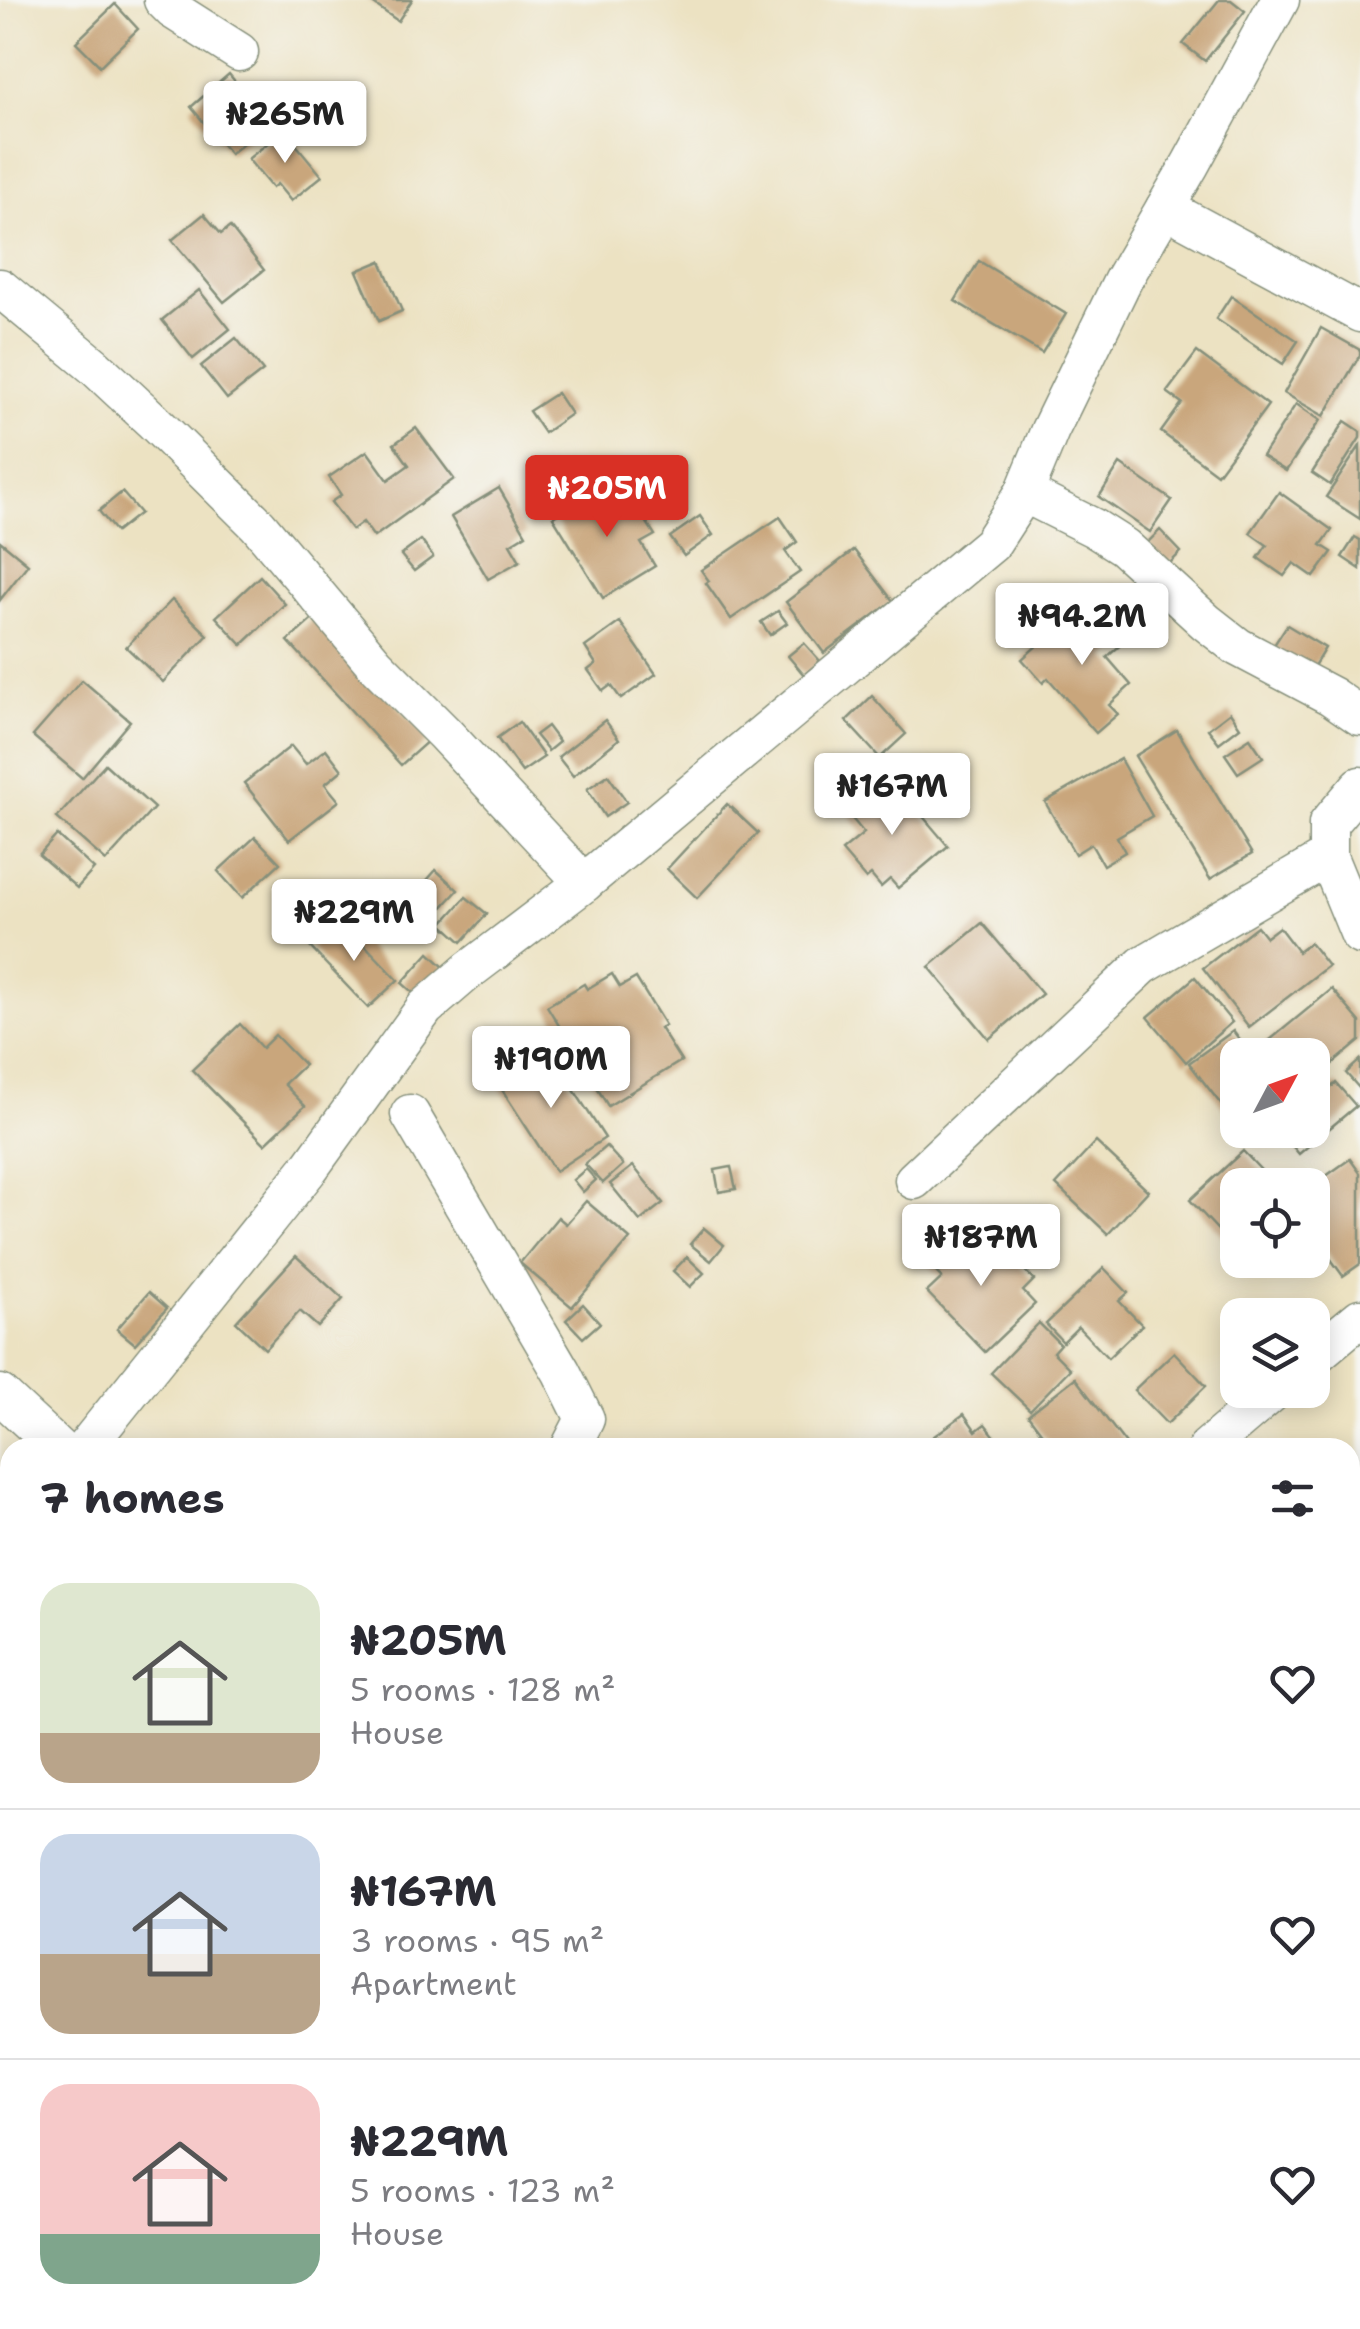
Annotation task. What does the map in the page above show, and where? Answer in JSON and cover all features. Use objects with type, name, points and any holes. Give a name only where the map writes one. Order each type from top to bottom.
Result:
[{"type":"street","points":[[163,0],[240,52]]},
{"type":"street","points":[[93,1438],[308,1170],[425,1008],[584,883],[990,544],[1024,493],[1123,280],[1280,0]]},
{"type":"street","points":[[1165,208],[1360,313]]},
{"type":"street","points":[[0,288],[93,365],[258,524],[375,664],[584,883]]},
{"type":"street","points":[[1024,493],[1124,546],[1238,647],[1332,696],[1360,716]]},
{"type":"street","points":[[1360,786],[1328,824],[1328,857],[1360,935]]},
{"type":"street","points":[[914,1180],[1142,964],[1328,857]]},
{"type":"street","points":[[410,1114],[561,1371],[585,1419],[575,1438]]},
{"type":"street","points":[[1330,1343],[1360,1318]]},
{"type":"street","points":[[0,1394],[47,1438]]},
{"type":"street","points":[[1219,1438],[1254,1408]]},
{"type":"building","points":[[368,0],[412,0],[398,21]]},
{"type":"building","points":[[1219,0],[1231,0],[1245,11],[1205,61],[1183,44]]},
{"type":"building","points":[[115,4],[138,29],[100,66],[76,42]]},
{"type":"building","points":[[229,74],[268,122],[230,154],[191,107]]},
{"type":"building","points":[[284,130],[322,176],[291,201],[277,184],[272,188],[248,159]]},
{"type":"building","points":[[204,214],[221,234],[230,227],[264,270],[224,302],[172,240]]},
{"type":"building","points":[[381,261],[402,311],[379,321],[357,271]]},
{"type":"building","points":[[979,261],[1066,314],[1042,353],[955,301]]},
{"type":"building","points":[[199,290],[230,329],[193,359],[162,320]]},
{"type":"building","points":[[1231,296],[1298,341],[1283,364],[1216,319]]},
{"type":"building","points":[[1321,328],[1360,350],[1324,416],[1284,393]]},
{"type":"building","points":[[236,338],[263,371],[227,399],[201,366]]},
{"type":"building","points":[[1197,352],[1268,405],[1217,474],[1161,432],[1182,403],[1167,392]]},
{"type":"building","points":[[557,393],[571,414],[544,433],[529,411]]},
{"type":"building","points":[[1296,404],[1320,420],[1286,471],[1262,456]]},
{"type":"building","points":[[1345,421],[1360,431],[1360,438],[1330,485],[1312,473]]},
{"type":"building","points":[[416,428],[454,479],[374,537],[363,522],[352,530],[331,502],[341,495],[329,477],[367,451],[388,480],[409,465],[394,444]]},
{"type":"building","points":[[1360,446],[1360,519],[1326,497]]},
{"type":"building","points":[[1120,464],[1172,500],[1150,532],[1099,497]]},
{"type":"building","points":[[607,484],[626,514],[637,507],[655,535],[641,543],[655,566],[603,598],[553,517]]},
{"type":"building","points":[[499,488],[526,534],[510,544],[520,561],[488,579],[451,517]]},
{"type":"building","points":[[122,492],[140,513],[116,532],[99,511]]},
{"type":"building","points":[[1279,492],[1332,530],[1321,545],[1332,552],[1314,577],[1294,563],[1284,576],[1258,558],[1267,545],[1250,533]]},
{"type":"building","points":[[700,516],[713,535],[684,556],[670,537]]},
{"type":"building","points":[[780,517],[797,542],[785,551],[800,572],[731,619],[701,570]]},
{"type":"building","points":[[1160,530],[1181,552],[1169,564],[1147,543]]},
{"type":"building","points":[[1355,537],[1360,540],[1360,569],[1342,557]]},
{"type":"building","points":[[421,540],[433,557],[414,571],[401,555]]},
{"type":"building","points":[[0,541],[28,564],[0,600]]},
{"type":"building","points":[[854,550],[893,601],[824,653],[786,602]]},
{"type":"building","points":[[260,576],[285,604],[242,645],[216,617]]},
{"type":"building","points":[[172,600],[208,635],[163,682],[126,647]]},
{"type":"building","points":[[778,611],[787,623],[770,635],[761,622]]},
{"type":"building","points":[[1099,613],[1124,642],[1107,657],[1131,685],[1109,705],[1118,714],[1096,733],[1048,678],[1043,683],[1022,659],[1069,617],[1080,629]]},
{"type":"building","points":[[316,616],[429,740],[401,765],[288,641]]},
{"type":"building","points":[[620,622],[656,674],[621,699],[611,685],[603,691],[588,670],[596,664],[585,647]]},
{"type":"building","points":[[1287,625],[1325,648],[1311,671],[1272,648]]},
{"type":"building","points":[[804,643],[820,661],[804,675],[788,656]]},
{"type":"building","points":[[82,680],[130,721],[82,778],[33,736]]},
{"type":"building","points":[[872,696],[906,734],[880,758],[846,721]]},
{"type":"building","points":[[1230,712],[1240,727],[1219,743],[1208,729]]},
{"type":"building","points":[[605,720],[619,739],[573,776],[558,757]]},
{"type":"building","points":[[519,722],[544,757],[522,772],[497,738]]},
{"type":"building","points":[[547,726],[559,742],[548,751],[535,735]]},
{"type":"building","points":[[1177,730],[1252,854],[1210,879],[1135,756]]},
{"type":"building","points":[[1250,738],[1263,757],[1238,773],[1225,754]]},
{"type":"building","points":[[291,746],[306,764],[326,749],[342,770],[325,784],[339,801],[289,840],[244,783]]},
{"type":"building","points":[[1120,759],[1152,816],[1117,837],[1125,852],[1103,865],[1091,844],[1075,854],[1045,802]]},
{"type":"building","points":[[105,764],[154,808],[106,861],[57,818]]},
{"type":"building","points":[[608,775],[627,802],[605,817],[587,789]]},
{"type":"building","points":[[892,780],[948,846],[898,888],[890,879],[881,887],[871,875],[866,879],[842,851],[864,833],[850,816]]},
{"type":"building","points":[[727,804],[758,833],[697,898],[667,869]]},
{"type":"building","points":[[57,835],[94,869],[77,888],[39,855]]},
{"type":"building","points":[[255,837],[280,863],[242,898],[218,871]]},
{"type":"building","points":[[436,870],[458,890],[437,913],[415,894]]},
{"type":"building","points":[[466,897],[487,914],[462,942],[442,924]]},
{"type":"building","points":[[340,919],[398,980],[368,1008],[310,947]]},
{"type":"building","points":[[982,923],[1042,994],[989,1039],[929,967]]},
{"type":"building","points":[[1257,926],[1266,937],[1279,927],[1298,952],[1310,943],[1328,966],[1249,1027],[1203,968]]},
{"type":"building","points":[[429,953],[445,968],[419,998],[402,983]]},
{"type":"building","points":[[612,974],[620,987],[636,978],[665,1025],[660,1028],[681,1061],[608,1106],[547,1006],[584,984],[587,989]]},
{"type":"building","points":[[1195,977],[1232,1022],[1186,1062],[1148,1017]]},
{"type":"building","points":[[1332,989],[1360,1022],[1360,1041],[1330,1066],[1330,1038],[1272,1038]]},
{"type":"building","points":[[240,1024],[262,1048],[275,1035],[304,1065],[284,1084],[305,1106],[265,1144],[192,1070]]},
{"type":"building","points":[[1220,1040],[1220,1103],[1189,1063]]},
{"type":"building","points":[[536,1056],[543,1067],[554,1059],[605,1138],[555,1171],[497,1082]]},
{"type":"building","points":[[1360,1060],[1360,1089],[1346,1073]]},
{"type":"building","points":[[1336,1083],[1356,1106],[1330,1128],[1330,1088]]},
{"type":"building","points":[[1096,1142],[1148,1191],[1108,1234],[1056,1185]]},
{"type":"building","points":[[606,1146],[623,1165],[603,1183],[585,1164]]},
{"type":"building","points":[[1243,1151],[1259,1168],[1225,1168]]},
{"type":"building","points":[[1350,1159],[1360,1173],[1360,1264],[1343,1276],[1330,1258],[1330,1173]]},
{"type":"building","points":[[633,1166],[663,1203],[640,1221],[610,1184]]},
{"type":"building","points":[[731,1167],[736,1189],[719,1192],[715,1170]]},
{"type":"building","points":[[586,1169],[596,1180],[583,1192],[573,1180]]},
{"type":"building","points":[[1220,1172],[1220,1232],[1190,1200]]},
{"type":"building","points":[[586,1201],[630,1239],[572,1307],[520,1263],[558,1217],[566,1224]]},
{"type":"building","points":[[704,1228],[724,1245],[711,1261],[690,1244]]},
{"type":"building","points":[[966,1228],[991,1254],[1000,1245],[1034,1280],[1023,1291],[1035,1304],[985,1352],[927,1292],[942,1278],[929,1265]]},
{"type":"building","points":[[296,1256],[343,1299],[318,1327],[300,1311],[265,1349],[236,1322]]},
{"type":"building","points":[[687,1257],[704,1273],[690,1287],[673,1271]]},
{"type":"building","points":[[1104,1268],[1128,1293],[1119,1301],[1142,1325],[1108,1358],[1078,1327],[1063,1342],[1046,1324]]},
{"type":"building","points":[[149,1292],[167,1308],[135,1344],[117,1329]]},
{"type":"building","points":[[583,1304],[600,1323],[583,1338],[566,1320]]},
{"type":"building","points":[[1039,1323],[1060,1344],[1053,1352],[1070,1369],[1030,1410],[991,1373]]},
{"type":"building","points":[[1174,1352],[1206,1386],[1167,1424],[1134,1390]]},
{"type":"building","points":[[1075,1378],[1121,1438],[1045,1438],[1028,1415]]},
{"type":"building","points":[[964,1414],[976,1431],[985,1424],[996,1438],[932,1438]]}]
